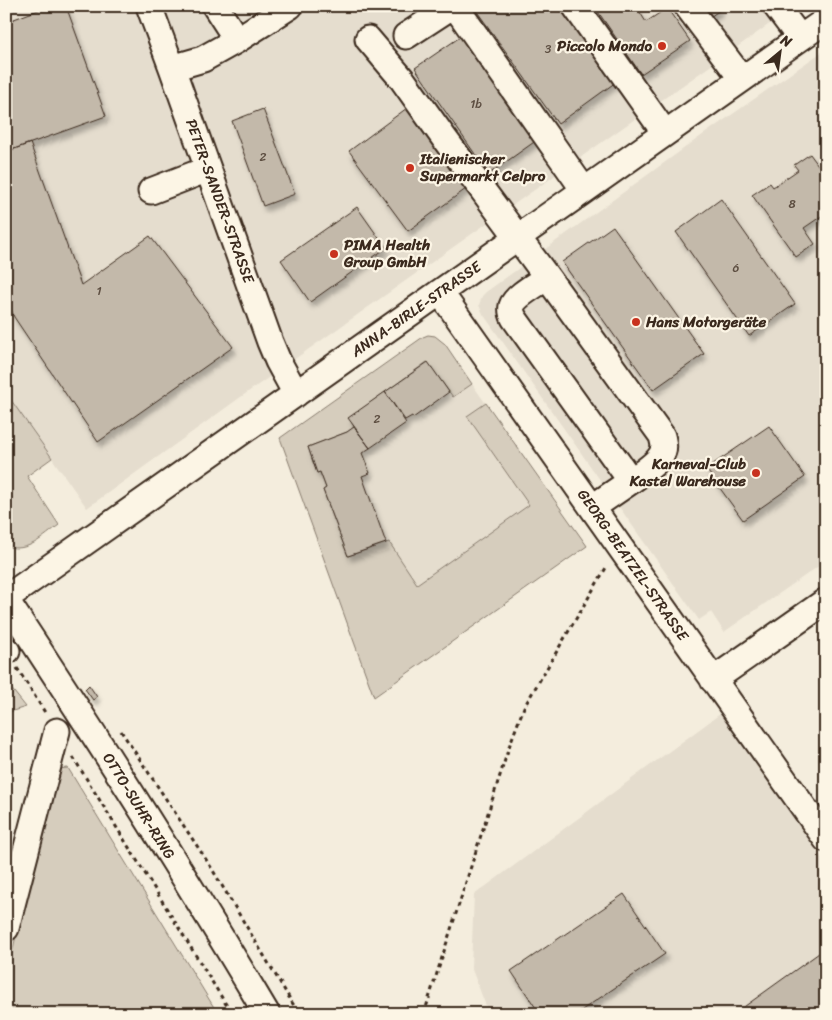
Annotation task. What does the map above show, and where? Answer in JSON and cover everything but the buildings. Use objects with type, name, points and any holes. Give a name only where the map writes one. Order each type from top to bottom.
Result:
[{"type":"street","name":"PETER-SANDER-STRASSE","points":[[149,6],[270,342],[296,394]]},
{"type":"street","points":[[215,6],[237,40]]},
{"type":"street","points":[[172,68],[203,59],[290,6]]},
{"type":"street","points":[[406,36],[453,6],[584,190]]},
{"type":"street","points":[[575,6],[665,133]]},
{"type":"street","points":[[687,6],[742,79]]},
{"type":"street","points":[[776,6],[800,38]]},
{"type":"street","name":"ANNA-BIRLE-STRASSE","points":[[6,599],[826,20]]},
{"type":"street","points":[[368,39],[402,79],[662,436],[663,452],[659,459],[593,507]]},
{"type":"street","points":[[151,190],[208,169]]},
{"type":"street","points":[[547,277],[512,304],[511,310],[514,318],[631,481]]},
{"type":"street","name":"GEORG-BEATZEL-STRASSE","points":[[440,292],[826,839]]},
{"type":"street","name":"OTTO-SUHR-RING","points":[[6,599],[119,774],[217,930],[267,1014]]},
{"type":"street","points":[[713,680],[826,601]]},
{"type":"street","points":[[6,928],[57,731]]},
{"type":"path","points":[[424,1014],[510,744],[524,707],[619,545]]},
{"type":"path","points":[[6,651],[232,1014]]},
{"type":"path","points":[[116,724],[209,864],[299,1014]]},
{"type":"shaded area","points":[[6,6],[795,6],[238,399],[87,508],[6,393]]},
{"type":"shaded area","points":[[826,49],[826,561],[724,632],[711,612],[699,620],[483,314],[479,305],[482,296],[486,292],[697,139]]},
{"type":"shaded area","points":[[428,335],[435,336],[445,344],[587,546],[374,697],[280,438]]},
{"type":"shaded area","points":[[428,335],[435,336],[445,344],[472,384],[453,397],[427,362],[349,418],[354,427],[347,432],[308,447],[317,473],[320,472],[326,488],[323,490],[348,556],[389,542],[417,584],[529,505],[467,416],[486,403],[587,546],[374,697],[280,438]]},
{"type":"shaded area","points":[[6,393],[52,458],[27,476],[59,525],[35,543],[21,548],[6,546]]},
{"type":"shaded area","points":[[6,682],[26,707],[6,713]]},
{"type":"shaded area","points":[[720,714],[826,864],[826,1014],[489,1014],[471,967],[474,895]]},
{"type":"shaded area","points":[[68,768],[218,1014],[6,1014],[6,977],[57,769]]},
{"type":"place","name":"Piccolo Mondo","points":[[662,46]]},
{"type":"place","name":"Italienischer Supermarkt Celpro","points":[[410,168]]},
{"type":"place","name":"PIMA Health Group GmbH","points":[[334,254]]},
{"type":"place","name":"Hans Motorgeräte","points":[[636,322]]},
{"type":"place","name":"Karneval-Club Kastel Warehouse","points":[[756,473]]}]
